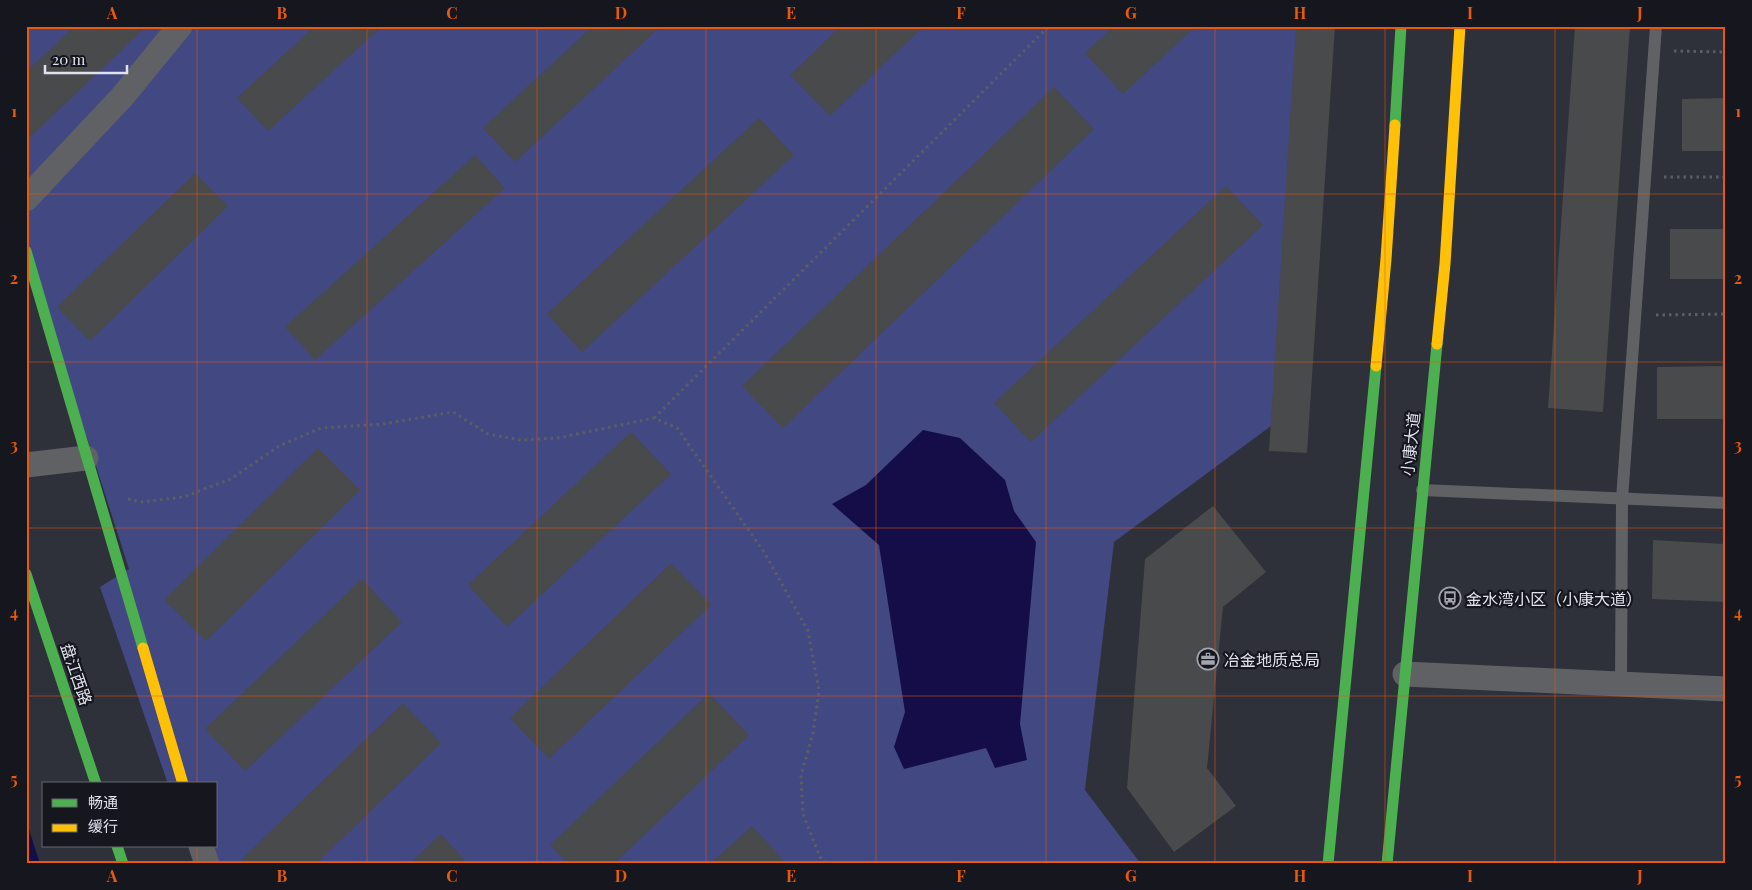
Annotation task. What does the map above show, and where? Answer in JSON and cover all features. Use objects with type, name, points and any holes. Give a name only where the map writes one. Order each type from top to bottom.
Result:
[{"type":"main road","points":[[1328,864],[1386,259],[1401,26]]},
{"type":"main road","name":"小康大道","points":[[1387,864],[1445,264],[1460,26]]},
{"type":"main road","points":[[26,251],[181,782]]},
{"type":"main road","name":"盘江西路","points":[[26,574],[95,782]]},
{"type":"main road","points":[[118,848],[123,864]]},
{"type":"street","points":[[26,199],[122,97],[180,26]]},
{"type":"street","points":[[26,465],[86,458]]},
{"type":"street","points":[[1404,674],[1726,689]]},
{"type":"street","points":[[202,848],[206,864]]},
{"type":"lane","points":[[1621,685],[1622,499],[1656,26]]},
{"type":"lane","points":[[1422,490],[1726,503]]},
{"type":"path","points":[[96,492],[140,502],[183,497],[231,479],[279,446],[321,428],[383,424],[453,412],[488,434],[521,440],[558,438],[654,418],[1049,26]]},
{"type":"path","points":[[1654,51],[1726,52]]},
{"type":"path","points":[[1645,177],[1726,177]]},
{"type":"path","points":[[1635,315],[1726,314]]},
{"type":"path","points":[[654,418],[676,428],[764,552],[808,631],[819,691],[813,734],[801,775],[803,814],[820,856],[828,864]]},
{"type":"shaded area","points":[[26,26],[1297,26],[1271,426],[1114,542],[1085,790],[1141,864],[195,864],[190,848],[218,848],[218,782],[167,782],[100,587],[129,569],[26,247]]},
{"type":"shaded area","points":[[923,430],[960,438],[1005,480],[1014,511],[1036,542],[1020,724],[1027,760],[995,768],[986,748],[904,769],[894,747],[905,712],[879,545],[832,504],[866,485]]},
{"type":"shaded area","points":[[26,820],[40,864],[26,864]]},
{"type":"building","points":[[75,26],[147,26],[26,141],[26,72]]},
{"type":"building","points":[[315,26],[382,26],[268,131],[237,98]]},
{"type":"building","points":[[593,26],[661,26],[515,162],[483,128]]},
{"type":"building","points":[[841,26],[924,26],[830,116],[790,75]]},
{"type":"building","points":[[1114,26],[1196,26],[1123,94],[1085,53]]},
{"type":"building","points":[[1296,26],[1335,26],[1307,453],[1269,451]]},
{"type":"building","points":[[1575,26],[1630,26],[1603,412],[1548,408]]},
{"type":"building","points":[[1054,87],[1094,129],[783,428],[742,386]]},
{"type":"building","points":[[1726,98],[1726,151],[1682,151],[1682,99]]},
{"type":"building","points":[[759,118],[794,155],[582,352],[547,314]]},
{"type":"building","points":[[475,155],[505,188],[315,360],[285,327]]},
{"type":"building","points":[[195,173],[228,206],[90,341],[57,307]]},
{"type":"building","points":[[1226,186],[1263,225],[1031,442],[994,403]]},
{"type":"building","points":[[1670,229],[1726,229],[1726,279],[1670,279]]},
{"type":"building","points":[[1726,366],[1726,419],[1657,419],[1657,367]]},
{"type":"building","points":[[631,432],[671,474],[507,627],[468,585]]},
{"type":"building","points":[[318,448],[360,490],[206,641],[164,600]]},
{"type":"building","points":[[1213,506],[1266,572],[1223,607],[1207,768],[1236,806],[1174,852],[1127,788],[1145,559]]},
{"type":"building","points":[[1653,540],[1726,544],[1726,602],[1652,599]]},
{"type":"building","points":[[671,563],[711,605],[549,759],[510,718]]},
{"type":"building","points":[[362,579],[402,622],[245,771],[205,729]]},
{"type":"building","points":[[709,693],[749,735],[614,864],[568,864],[550,845]]},
{"type":"building","points":[[403,703],[441,743],[316,864],[246,864],[242,859]]},
{"type":"building","points":[[752,826],[787,864],[710,864]]},
{"type":"building","points":[[441,834],[468,864],[409,864]]},
{"type":"traffic: fast","points":[[1395,125],[1401,26]]},
{"type":"traffic: fast","points":[[26,251],[143,648]]},
{"type":"traffic: fast","points":[[1387,864],[1437,344]]},
{"type":"traffic: fast","points":[[1328,864],[1376,366]]},
{"type":"traffic: fast","points":[[26,574],[95,782]]},
{"type":"traffic: fast","points":[[118,848],[123,864]]},
{"type":"traffic: slow","points":[[1437,344],[1445,264],[1460,26]]},
{"type":"traffic: slow","points":[[1376,366],[1386,259],[1395,125]]},
{"type":"traffic: slow","points":[[143,648],[182,782]]},
{"type":"place","name":"金水湾小区（小康大道）","points":[[1450,598]]},
{"type":"place","name":"冶金地质总局","points":[[1208,659]]}]
